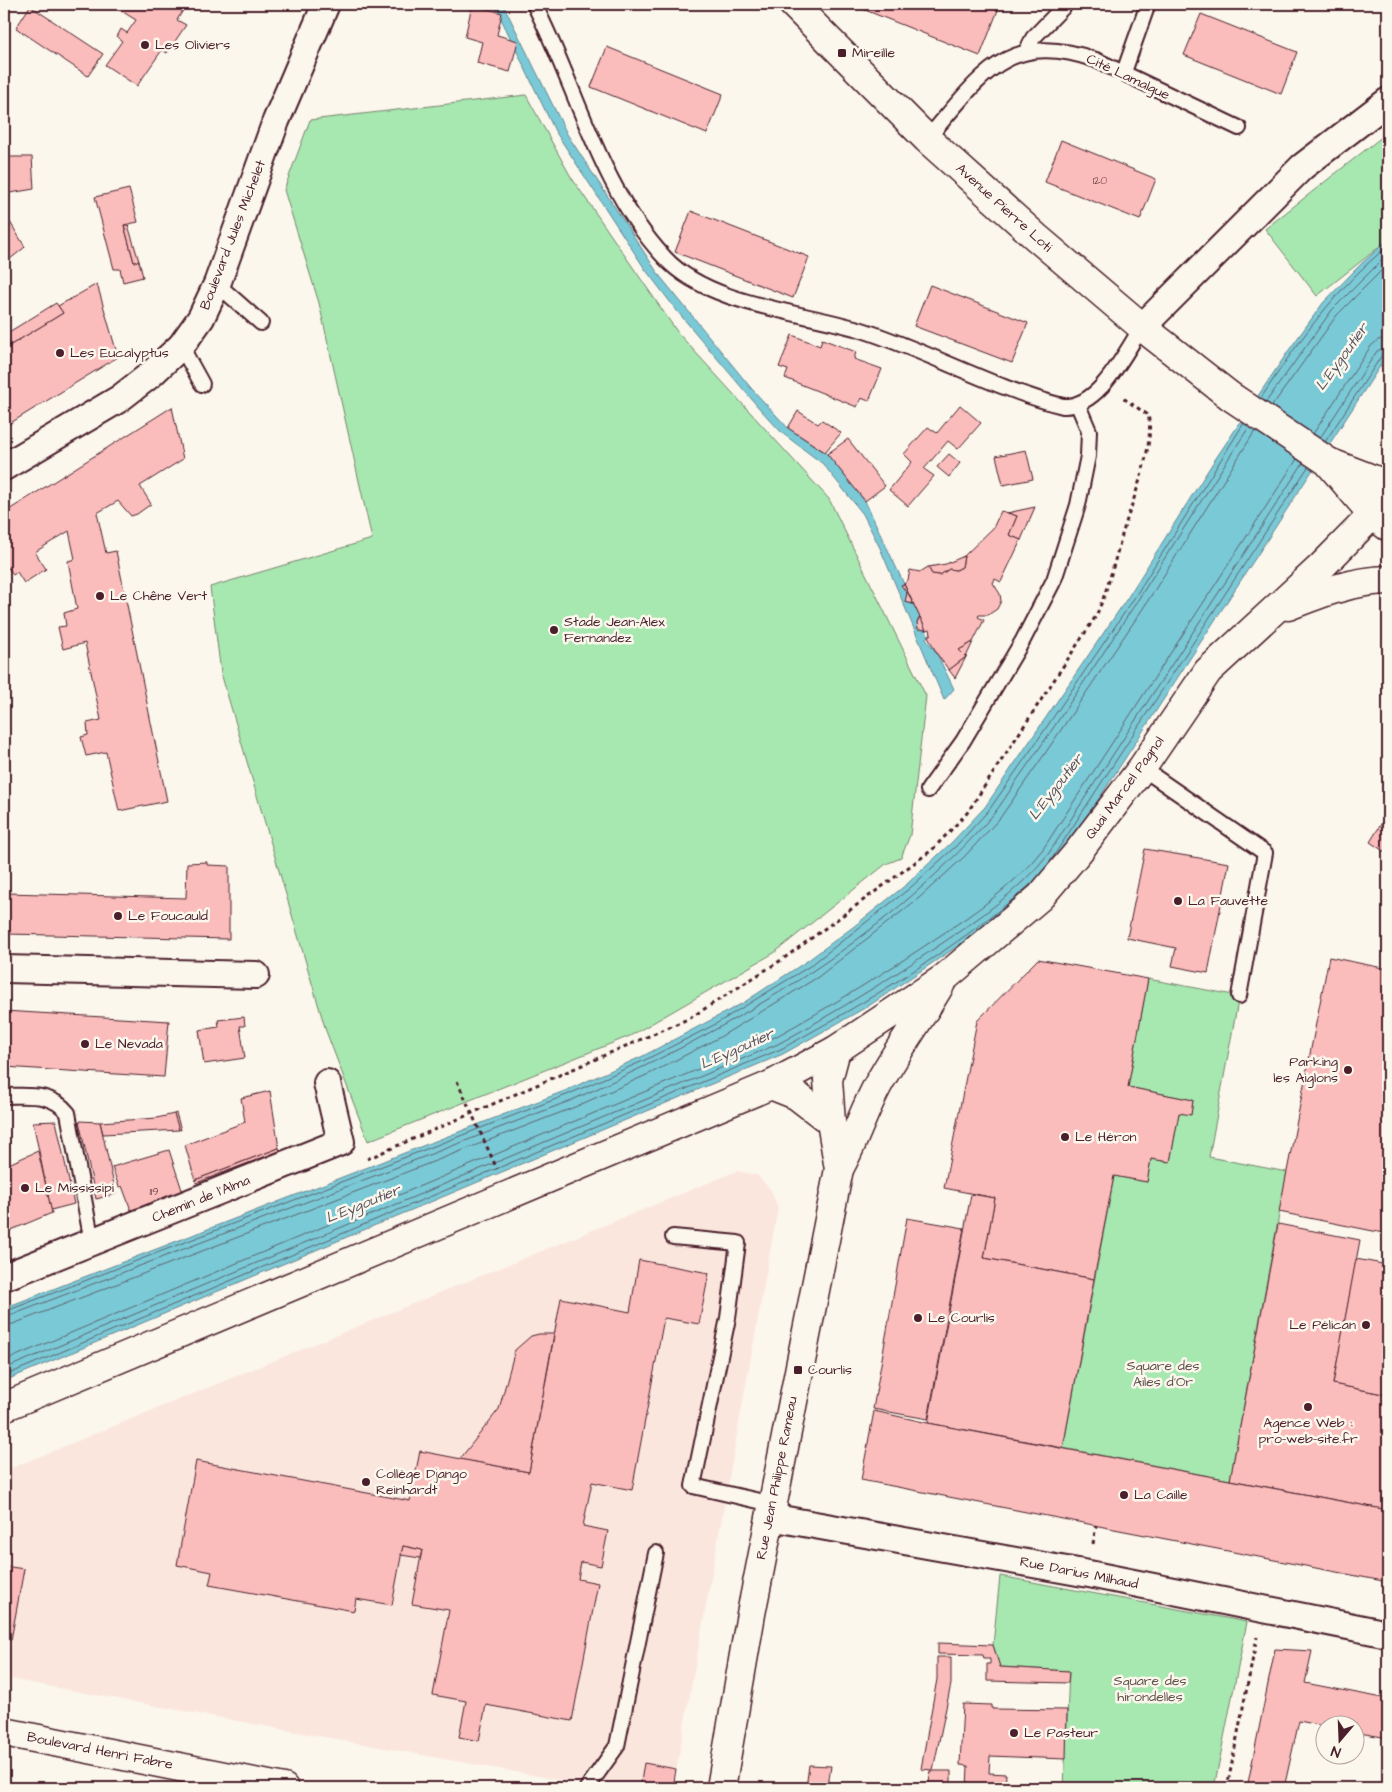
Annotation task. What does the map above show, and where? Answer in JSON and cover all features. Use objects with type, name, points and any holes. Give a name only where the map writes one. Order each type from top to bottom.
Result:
[{"type":"street","name":"Boulevard Jules Michelet","points":[[4,467],[118,399],[150,375],[181,346],[201,318],[217,284],[276,121],[326,4]]},
{"type":"street","name":"Avenue Pierre Loti","points":[[794,4],[927,139],[1036,238],[1142,328],[1230,396],[1327,461]]},
{"type":"street","points":[[1142,328],[1302,167],[1388,101]]},
{"type":"street","points":[[1327,461],[1388,485]]},
{"type":"street","points":[[1327,461],[1383,514]]},
{"type":"street","name":"Quai Marcel Pagnol","points":[[4,1406],[771,1085],[836,1050],[943,979],[1040,897],[1078,852],[1142,768],[1208,671],[1383,514]]},
{"type":"street","points":[[1272,612],[1335,587],[1357,582],[1388,580]]},
{"type":"street","points":[[4,969],[256,975]]},
{"type":"street","name":"Rue Jean Philippe Rameau","points":[[721,1788],[771,1510],[839,1169],[854,1142],[864,1112],[883,1076],[918,1023],[943,979]]},
{"type":"street","name":"Rue Jean Philippe Rameau","points":[[836,1050],[828,1080],[831,1122],[839,1169]]},
{"type":"street","name":"Chemin de l'Alma","points":[[4,1277],[342,1142],[327,1083]]},
{"type":"street","points":[[771,1085],[796,1095],[831,1122]]},
{"type":"street","name":"Rue Darius Milhaud","points":[[771,1510],[1388,1634]]},
{"type":"street","name":"Boulevard Henri Fabre","points":[[4,1732],[284,1788]]},
{"type":"lane","points":[[534,4],[606,168],[649,238],[665,258],[678,269],[703,284],[758,305],[864,331],[1063,406],[1078,405],[1093,396],[1108,378],[1142,328]]},
{"type":"lane","points":[[1026,52],[1034,38],[1066,4]]},
{"type":"lane","points":[[1124,72],[1148,4]]},
{"type":"lane","name":"Cité Lamalgue","points":[[927,139],[990,71],[1016,54],[1052,49],[1072,52],[1124,72],[1239,128]]},
{"type":"lane","points":[[217,284],[261,323]]},
{"type":"lane","points":[[181,346],[202,384]]},
{"type":"lane","points":[[928,790],[968,732],[1023,640],[1054,580],[1078,505],[1088,456],[1089,431],[1078,405]]},
{"type":"lane","points":[[1142,768],[1266,853],[1239,996]]},
{"type":"lane","points":[[4,1096],[51,1098],[58,1101],[68,1113],[92,1242]]},
{"type":"lane","points":[[673,1238],[738,1243],[728,1318],[693,1486],[771,1510]]},
{"type":"lane","points":[[587,1788],[617,1746],[656,1553]]},
{"type":"path","points":[[358,1162],[675,1026],[783,959],[932,850],[967,812],[1001,764],[1096,616],[1107,591],[1146,456],[1150,422],[1148,415],[1126,401],[1119,392]]},
{"type":"path","points":[[457,1081],[500,1174]]},
{"type":"path","points":[[1227,1788],[1262,1610]]},
{"type":"shaded area","name":"Collège Django Reinhardt","points":[[737,1171],[757,1175],[771,1190],[778,1208],[673,1788],[602,1788],[4,1678],[4,1471]]},
{"type":"green space","name":"Stade Jean-Alex Fernandez","points":[[526,95],[571,177],[678,333],[829,499],[926,696],[910,835],[901,858],[886,864],[774,953],[630,1036],[368,1141],[326,1031],[221,673],[210,587],[372,539],[319,303],[284,190],[310,120]]},
{"type":"green space","points":[[1388,132],[1388,240],[1317,296],[1265,229]]},
{"type":"green space","name":"Square des Ailes d'Or","points":[[1148,979],[1239,996],[1209,1157],[1287,1172],[1230,1480],[1063,1448],[1114,1176],[1147,1182],[1151,1159],[1170,1162],[1179,1113],[1191,1114],[1193,1100],[1128,1087]]},
{"type":"green space","name":"Square des hirondelles","points":[[1000,1576],[1247,1622],[1214,1788],[1064,1788],[1069,1671],[1000,1667],[993,1645]]},
{"type":"water","points":[[494,4],[503,4],[567,134],[659,275],[751,388],[788,428],[827,454],[865,501],[904,584],[902,585],[907,593],[906,602],[913,604],[920,617],[917,622],[918,628],[926,630],[928,636],[926,638],[937,654],[954,689],[944,700],[880,548],[863,514],[823,464],[782,433],[759,408],[677,311],[645,269],[555,131]]},
{"type":"water","name":"L'Eygoutier","points":[[1388,240],[1388,354],[1074,837],[1039,884],[983,929],[870,1005],[783,1054],[4,1381],[4,1308],[567,1090],[643,1056],[743,1003],[807,961],[907,884],[952,842],[985,807],[1126,600],[1212,464],[1289,350],[1323,303],[1362,263]]},
{"type":"building","name":"Les Oliviers","points":[[110,4],[187,4],[177,20],[186,25],[167,53],[162,50],[137,86],[105,65],[122,41],[117,37],[121,29],[127,33],[136,20]]},
{"type":"building","points":[[862,4],[982,4],[998,10],[980,56],[860,8]]},
{"type":"building","points":[[472,5],[502,13],[497,35],[518,41],[510,72],[477,63],[482,42],[465,37]]},
{"type":"building","points":[[30,6],[103,54],[88,76],[16,28]]},
{"type":"building","points":[[1201,14],[1297,52],[1281,94],[1184,55]]},
{"type":"building","points":[[607,47],[723,94],[707,134],[591,87]]},
{"type":"building","points":[[1061,140],[1156,179],[1140,220],[1045,182]]},
{"type":"building","points":[[4,157],[32,157],[34,189],[4,194]]},
{"type":"building","points":[[129,189],[138,222],[124,225],[134,262],[139,261],[143,277],[123,282],[120,269],[114,269],[95,197]]},
{"type":"building","points":[[691,211],[809,257],[793,298],[675,252]]},
{"type":"building","points":[[4,212],[25,247],[4,264]]},
{"type":"building","points":[[124,225],[128,225],[139,261],[134,262]]},
{"type":"building","name":"Les Eucalyptus","points":[[97,284],[118,357],[4,427],[4,349],[63,313],[58,306]]},
{"type":"building","points":[[930,285],[1028,323],[1012,363],[914,326]]},
{"type":"building","points":[[56,303],[63,313],[4,349],[4,335]]},
{"type":"building","points":[[792,335],[820,346],[822,339],[856,352],[854,359],[882,369],[869,401],[861,398],[857,407],[785,378],[788,370],[779,367]]},
{"type":"building","points":[[960,405],[981,423],[958,449],[948,441],[924,469],[934,476],[908,506],[889,490],[912,462],[904,454],[928,427],[937,433]]},
{"type":"building","name":"Le Chêne Vert","points":[[172,407],[183,459],[140,486],[151,504],[137,514],[131,516],[118,501],[97,513],[106,553],[116,551],[167,801],[119,811],[106,752],[86,756],[81,737],[88,735],[87,723],[101,720],[85,643],[63,649],[58,627],[66,626],[64,613],[77,609],[68,561],[75,559],[69,531],[35,552],[46,569],[24,583],[17,572],[13,575],[9,568],[4,571],[4,513]]},
{"type":"building","points":[[798,411],[818,424],[822,420],[841,433],[825,452],[788,428]]},
{"type":"building","points":[[848,439],[885,486],[865,501],[827,454]]},
{"type":"building","points":[[1026,450],[1033,479],[1003,485],[996,456]]},
{"type":"building","points":[[949,454],[960,463],[949,477],[937,467]]},
{"type":"building","points":[[1035,507],[1021,540],[1009,535],[1017,516],[1007,513]]},
{"type":"building","points":[[1001,511],[1017,516],[1009,535],[1021,540],[1001,582],[995,579],[993,583],[1000,594],[1001,601],[997,609],[988,615],[979,615],[978,617],[984,620],[973,642],[959,650],[966,657],[949,670],[937,654],[928,636],[931,634],[930,629],[926,630],[904,584],[908,580],[910,570],[920,572],[928,567],[932,574],[940,575],[949,569],[956,570],[962,567],[964,556],[993,528]]},
{"type":"building","points":[[964,556],[962,567],[956,570],[949,569],[940,575],[932,574],[928,567],[946,564]]},
{"type":"building","points":[[904,584],[913,604],[905,602],[907,593],[901,585]]},
{"type":"building","points":[[920,617],[926,630],[918,629],[917,622]]},
{"type":"building","points":[[973,642],[966,657],[959,650]]},
{"type":"building","points":[[966,657],[955,678],[949,670]]},
{"type":"building","points":[[1388,813],[1388,854],[1370,842]]},
{"type":"building","name":"La Fauvette","points":[[1145,849],[1229,863],[1208,973],[1172,966],[1176,948],[1127,938]]},
{"type":"building","name":"Le Foucauld","points":[[207,862],[207,865],[229,866],[229,939],[6,934],[7,893],[186,898],[187,863]]},
{"type":"building","name":"Parking les Aiglons","points":[[1329,957],[1388,969],[1388,1234],[1279,1212]]},
{"type":"building","name":"Le Héron","points":[[1038,959],[1148,979],[1128,1087],[1193,1100],[1191,1115],[1179,1113],[1170,1162],[1151,1159],[1147,1182],[1114,1176],[1094,1279],[984,1258],[995,1198],[944,1188],[977,1021]]},
{"type":"building","name":"Le Nevada","points":[[4,1011],[169,1021],[164,1077],[4,1067]]},
{"type":"building","points":[[244,1017],[245,1026],[240,1026],[245,1058],[204,1064],[199,1030],[219,1027],[218,1020]]},
{"type":"building","points":[[270,1091],[279,1148],[195,1180],[185,1145],[245,1122],[241,1098]]},
{"type":"building","points":[[176,1113],[181,1130],[178,1129],[174,1114]]},
{"type":"building","points":[[174,1114],[179,1130],[103,1134],[100,1122],[157,1118]]},
{"type":"building","points":[[56,1121],[74,1204],[51,1210],[33,1122]]},
{"type":"building","points":[[79,1121],[100,1122],[116,1194],[96,1199]]},
{"type":"building","points":[[279,1148],[280,1151],[196,1183],[195,1180]]},
{"type":"building","points":[[169,1150],[183,1193],[131,1210],[122,1186],[119,1187],[112,1167]]},
{"type":"building","name":"Le Mississipi","points":[[38,1151],[52,1213],[4,1233],[4,1166]]},
{"type":"building","points":[[971,1194],[995,1198],[984,1258],[1094,1279],[1063,1448],[928,1423]]},
{"type":"building","name":"Le Courlis","points":[[907,1218],[964,1228],[928,1419],[873,1409]]},
{"type":"building","points":[[1278,1224],[1360,1240],[1333,1384],[1388,1395],[1388,1510],[1230,1480]]},
{"type":"building","name":"Le Pélican","points":[[1356,1259],[1388,1265],[1388,1395],[1333,1384]]},
{"type":"building","points":[[639,1260],[709,1273],[699,1324],[664,1318],[632,1490],[592,1482],[583,1526],[608,1531],[601,1566],[581,1562],[578,1579],[598,1583],[572,1721],[486,1705],[479,1741],[459,1737],[466,1701],[433,1695],[449,1610],[412,1604],[422,1550],[403,1546],[392,1605],[356,1599],[354,1611],[209,1585],[212,1572],[177,1565],[196,1461],[410,1501],[420,1451],[529,1472],[561,1298],[630,1312]]},
{"type":"building","points":[[554,1334],[529,1472],[460,1459],[499,1409],[515,1350],[531,1336]]},
{"type":"building","name":"La Caille","points":[[874,1411],[928,1423],[1388,1510],[1388,1582],[861,1480]]},
{"type":"building","points":[[403,1546],[422,1550],[420,1558],[401,1555]]},
{"type":"building","points":[[4,1566],[24,1569],[11,1640],[4,1639]]},
{"type":"building","points":[[938,1643],[993,1645],[1000,1667],[1069,1671],[1068,1683],[987,1681],[987,1664],[990,1664],[990,1659],[984,1659],[983,1655],[938,1654]]},
{"type":"building","points":[[1275,1649],[1312,1651],[1305,1683],[1388,1699],[1388,1738],[1364,1734],[1364,1714],[1314,1714],[1314,1724],[1299,1721],[1284,1788],[1247,1788]]},
{"type":"building","points":[[937,1657],[951,1657],[951,1684],[933,1770],[921,1769],[937,1679]]},
{"type":"building","name":"Le Pasteur","points":[[963,1704],[992,1705],[992,1709],[1067,1710],[1066,1759],[990,1756],[989,1773],[1006,1774],[1005,1788],[967,1788],[968,1766],[960,1765]]},
{"type":"building","points":[[644,1763],[676,1769],[673,1788],[640,1788]]},
{"type":"building","points":[[809,1765],[831,1766],[828,1786],[842,1788],[806,1788]]},
{"type":"building","points":[[931,1771],[951,1771],[951,1788],[928,1788]]},
{"type":"place","name":"Les Oliviers","points":[[145,45]]},
{"type":"place","name":"Mireille","points":[[842,53]]},
{"type":"place","name":"Les Eucalyptus","points":[[60,353]]},
{"type":"place","name":"Le Chêne Vert","points":[[100,596]]},
{"type":"place","name":"Stade Jean-Alex Fernandez","points":[[554,630]]},
{"type":"place","name":"La Fauvette","points":[[1178,901]]},
{"type":"place","name":"Le Foucauld","points":[[118,916]]},
{"type":"place","name":"Le Nevada","points":[[85,1044]]},
{"type":"place","name":"Parking les Aiglons","points":[[1348,1070]]},
{"type":"place","name":"Le Héron","points":[[1065,1137]]},
{"type":"place","name":"Le Mississipi","points":[[25,1188]]},
{"type":"place","name":"Le Courlis","points":[[918,1318]]},
{"type":"place","name":"Le Pélican","points":[[1366,1325]]},
{"type":"place","name":"Courlis","points":[[798,1370]]},
{"type":"place","name":"Agence Web : pro-web-site.fr","points":[[1308,1407]]},
{"type":"place","name":"Collège Django Reinhardt","points":[[366,1482]]},
{"type":"place","name":"La Caille","points":[[1124,1495]]},
{"type":"place","name":"Le Pasteur","points":[[1014,1733]]}]
